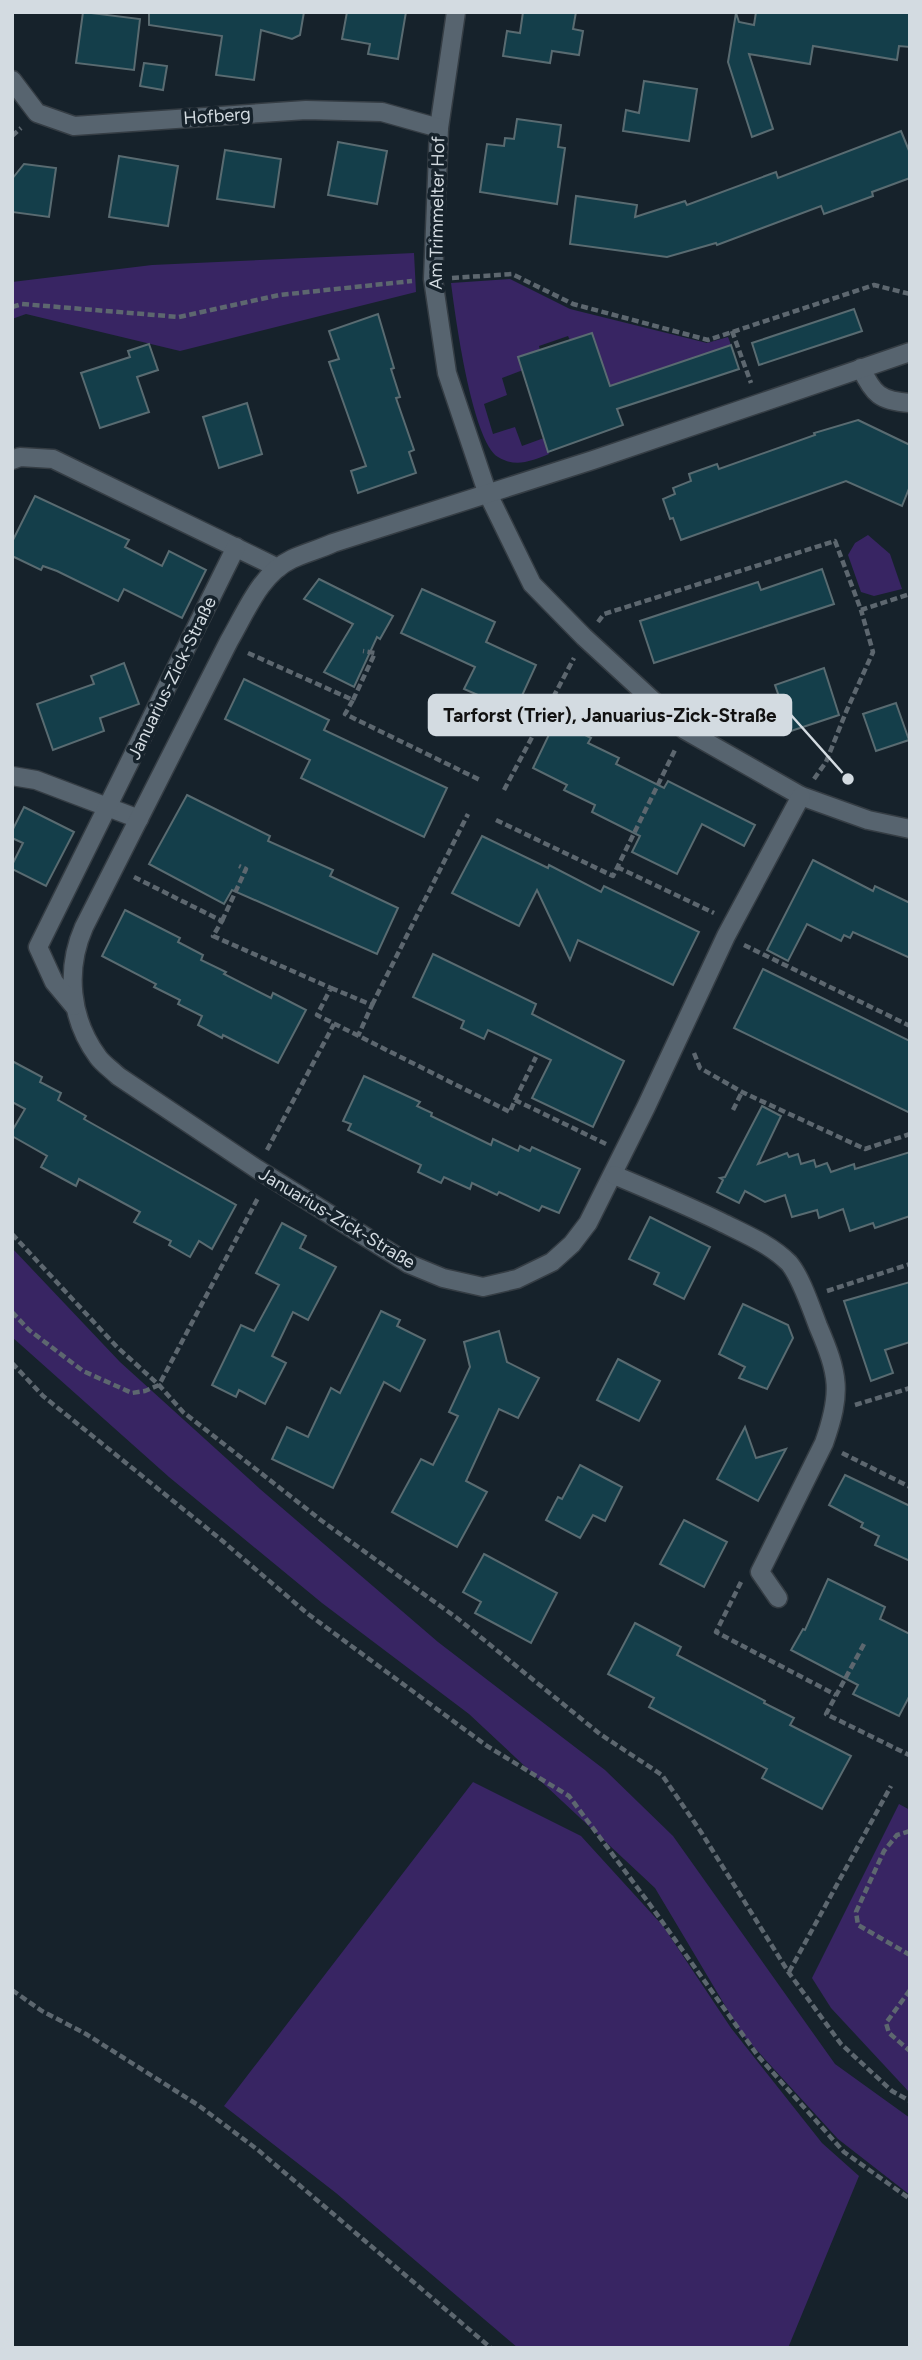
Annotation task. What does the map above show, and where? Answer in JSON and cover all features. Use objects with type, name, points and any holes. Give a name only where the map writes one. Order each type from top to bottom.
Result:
[{"type":"street","name":"Am Trimmelter Hof","points":[[456,12],[439,128],[433,279],[447,373],[487,492],[532,584],[584,637],[685,730],[801,796],[868,820],[910,829]]},
{"type":"street","name":"Hofberg","points":[[12,80],[37,113],[74,126],[306,110],[382,112],[439,128]]},
{"type":"street","points":[[487,492],[593,460],[910,352]]},
{"type":"street","points":[[861,368],[877,394],[891,401],[910,403]]},
{"type":"street","points":[[12,460],[20,457],[53,459],[278,568]]},
{"type":"street","name":"Januarius-Zick-Straße","points":[[487,492],[291,559],[264,582],[229,641],[77,941],[73,969],[74,1006],[84,1033],[99,1058],[118,1076],[263,1173],[409,1264],[443,1278],[483,1287],[517,1279],[551,1262],[572,1244],[588,1223],[614,1175],[622,1152],[733,923],[801,796]]},
{"type":"street","name":"Januarius-Zick-Straße","points":[[74,1006],[54,982],[38,947],[236,547]]},
{"type":"street","points":[[12,776],[36,780],[139,820]]},
{"type":"street","points":[[614,1175],[764,1243],[791,1265],[807,1297],[833,1364],[837,1398],[824,1443],[760,1572],[778,1598]]},
{"type":"path","points":[[12,307],[22,304],[179,317],[279,295],[433,279],[512,274],[573,304],[708,340],[874,285],[910,294]]},
{"type":"path","points":[[732,331],[758,402]]},
{"type":"path","points":[[504,790],[584,637],[604,614],[835,541],[861,610],[873,652],[826,762],[801,796]]},
{"type":"path","points":[[861,610],[910,594]]},
{"type":"path","points":[[229,641],[246,652],[353,700]]},
{"type":"path","points":[[363,651],[375,653],[345,714],[480,780]]},
{"type":"path","points":[[496,820],[612,876],[685,730]]},
{"type":"path","points":[[358,1036],[468,814]]},
{"type":"path","points":[[114,866],[222,922]]},
{"type":"path","points":[[239,866],[246,869],[213,936],[372,1005]]},
{"type":"path","points":[[617,867],[733,923]]},
{"type":"path","points":[[739,943],[910,1026]]},
{"type":"path","points":[[331,988],[317,1015],[510,1112],[536,1057]]},
{"type":"path","points":[[12,1312],[29,1330],[83,1371],[132,1393],[159,1385],[334,1024]]},
{"type":"path","points":[[692,1045],[700,1068],[742,1092],[865,1149],[910,1134]]},
{"type":"path","points":[[733,1110],[742,1092]]},
{"type":"path","points":[[515,1100],[622,1152]]},
{"type":"path","points":[[12,1234],[117,1348],[159,1385],[183,1412],[322,1521],[457,1619],[600,1734],[662,1775],[789,1973],[841,2044],[892,2091],[910,2101]]},
{"type":"path","points":[[807,1297],[910,1264]]},
{"type":"path","points":[[12,1363],[43,1396],[219,1538],[308,1614],[487,1746],[569,1796],[758,2056],[844,2152],[910,2199]]},
{"type":"path","points":[[834,1411],[910,1388]]},
{"type":"path","points":[[824,1443],[910,1487]]},
{"type":"path","points":[[744,1575],[716,1632],[836,1695]]},
{"type":"path","points":[[864,1644],[826,1714],[909,1755]]},
{"type":"path","points":[[789,1973],[891,1786]]},
{"type":"path","points":[[910,1831],[897,1835],[884,1851],[856,1912],[859,1925],[910,1955]]},
{"type":"path","points":[[12,1990],[198,2105],[258,2150],[491,2348]]},
{"type":"path","points":[[910,1990],[886,2023],[889,2033],[910,2051]]},
{"type":"shaded area","points":[[414,253],[416,292],[180,351],[26,314],[12,319],[12,282],[152,265]]},
{"type":"shaded area","points":[[510,279],[570,309],[707,343],[728,337],[731,345],[617,384],[624,407],[617,408],[591,333],[570,340],[568,336],[539,346],[540,350],[519,357],[523,370],[502,378],[507,395],[484,404],[493,434],[515,427],[522,446],[544,438],[549,454],[524,462],[511,462],[498,457],[480,428],[466,376],[451,283]]},
{"type":"shaded area","points":[[868,535],[890,554],[902,589],[874,596],[861,592],[848,555],[855,543]]},
{"type":"shaded area","points":[[12,1248],[120,1362],[260,1489],[438,1642],[605,1770],[673,1836],[835,2064],[910,2118],[910,2195],[838,2139],[742,2034],[655,1888],[469,1714],[322,1603],[169,1477],[12,1337]]},
{"type":"shaded area","points":[[473,1782],[581,1836],[663,1926],[731,2028],[822,2143],[859,2176],[788,2348],[518,2348],[336,2193],[224,2106]]},
{"type":"shaded area","points":[[899,1804],[910,1810],[910,2093],[831,2008],[812,1978]]},
{"type":"building","points":[[83,12],[140,19],[134,70],[76,63]]},
{"type":"building","points":[[149,12],[304,12],[300,35],[292,39],[261,30],[254,80],[216,75],[222,36],[149,25]]},
{"type":"building","points":[[347,12],[406,12],[398,59],[368,54],[370,44],[342,39]]},
{"type":"building","points":[[523,12],[576,12],[573,29],[583,31],[579,55],[552,51],[550,63],[503,56],[507,31],[520,33]]},
{"type":"building","points":[[756,12],[910,12],[910,47],[899,46],[897,60],[813,46],[810,64],[749,54],[773,129],[752,137],[728,62],[736,13],[739,22],[754,25]]},
{"type":"building","points":[[144,63],[167,66],[163,90],[140,86]]},
{"type":"building","points":[[644,81],[697,89],[689,141],[623,131],[626,110],[639,113]]},
{"type":"building","points":[[517,119],[561,125],[558,147],[565,148],[557,204],[480,192],[487,144],[504,146],[505,138],[514,139]]},
{"type":"building","points":[[901,131],[910,153],[910,178],[872,192],[873,196],[824,214],[821,206],[717,245],[716,243],[667,257],[570,244],[576,196],[637,205],[635,217],[685,201],[687,205],[776,172],[778,178]]},
{"type":"building","points":[[338,142],[387,151],[377,204],[328,195]]},
{"type":"building","points":[[225,150],[281,159],[274,207],[217,199]]},
{"type":"building","points":[[119,156],[178,166],[168,226],[109,217]]},
{"type":"building","points":[[24,164],[56,168],[49,217],[12,212],[12,179]]},
{"type":"building","points":[[854,309],[862,331],[759,365],[752,343]]},
{"type":"building","points":[[378,314],[394,368],[391,369],[400,397],[396,398],[414,450],[409,452],[416,473],[358,493],[351,471],[366,466],[329,362],[339,359],[329,331]]},
{"type":"building","points":[[592,333],[610,386],[731,345],[739,369],[617,409],[623,425],[548,452],[518,357]]},
{"type":"building","points":[[149,344],[158,370],[137,377],[149,412],[100,428],[81,373],[130,357],[128,351]]},
{"type":"building","points":[[247,403],[262,454],[219,468],[203,417]]},
{"type":"building","points":[[858,420],[910,445],[910,486],[902,506],[846,481],[681,540],[663,499],[675,494],[673,488],[691,481],[689,474],[717,464],[719,469],[815,435],[814,433]]},
{"type":"building","points":[[35,496],[129,540],[125,547],[162,566],[169,551],[206,570],[182,618],[124,589],[118,601],[57,571],[43,566],[41,570],[12,556],[12,542]]},
{"type":"building","points":[[822,569],[834,604],[654,663],[640,621],[758,582],[761,590]]},
{"type":"building","points":[[319,579],[393,616],[380,639],[377,637],[354,687],[324,672],[353,624],[304,599]]},
{"type":"building","points":[[422,589],[495,622],[486,642],[536,665],[515,711],[464,689],[475,667],[401,633]]},
{"type":"building","points":[[124,663],[139,704],[100,718],[104,731],[53,750],[37,704],[94,684],[91,676]]},
{"type":"building","points":[[824,668],[839,715],[791,731],[775,685]]},
{"type":"building","points":[[244,679],[329,720],[324,730],[447,788],[424,837],[301,778],[310,760],[225,719]]},
{"type":"building","points":[[896,703],[909,740],[876,751],[863,714]]},
{"type":"building","points":[[556,720],[591,738],[588,743],[619,758],[616,764],[664,788],[668,781],[755,825],[744,846],[702,824],[677,874],[632,852],[640,836],[592,812],[595,805],[564,790],[567,785],[533,768]]},
{"type":"building","points":[[187,795],[270,836],[268,841],[333,870],[330,876],[398,908],[377,954],[232,890],[224,904],[149,864]]},
{"type":"building","points":[[24,807],[74,832],[46,886],[12,869],[23,843],[12,838],[12,831]]},
{"type":"building","points":[[482,836],[548,868],[549,865],[601,892],[604,886],[699,932],[673,985],[578,940],[570,960],[537,890],[519,926],[452,893]]},
{"type":"building","points":[[813,860],[873,891],[875,886],[910,903],[910,958],[853,932],[850,938],[844,935],[841,941],[807,924],[788,961],[767,950]]},
{"type":"building","points":[[125,910],[180,938],[178,942],[203,955],[201,960],[226,972],[224,974],[271,998],[273,993],[306,1010],[278,1063],[198,1025],[202,1016],[178,1004],[180,1000],[154,987],[156,984],[102,956]]},
{"type":"building","points":[[433,954],[536,1004],[532,1014],[624,1061],[593,1127],[532,1098],[551,1060],[488,1030],[484,1039],[461,1028],[464,1021],[413,997]]},
{"type":"building","points":[[763,969],[910,1041],[910,1113],[734,1028]]},
{"type":"building","points":[[12,1061],[42,1077],[40,1082],[61,1093],[58,1100],[86,1116],[84,1119],[236,1205],[212,1249],[199,1241],[190,1257],[169,1245],[171,1241],[134,1222],[140,1212],[79,1179],[76,1186],[41,1167],[47,1156],[12,1136],[12,1131],[25,1109],[12,1102]]},
{"type":"building","points":[[364,1076],[420,1102],[417,1106],[432,1113],[431,1116],[491,1145],[493,1139],[518,1151],[520,1146],[530,1151],[532,1147],[580,1169],[559,1213],[542,1206],[539,1211],[499,1192],[497,1195],[472,1183],[470,1189],[444,1177],[441,1183],[418,1172],[421,1165],[348,1130],[351,1124],[343,1121]]},
{"type":"building","points":[[762,1106],[781,1116],[758,1164],[787,1153],[789,1157],[798,1154],[801,1164],[814,1160],[816,1167],[827,1163],[831,1172],[854,1164],[855,1169],[910,1152],[910,1216],[875,1228],[873,1223],[850,1231],[843,1209],[819,1218],[817,1210],[792,1217],[785,1195],[765,1202],[745,1191],[739,1203],[717,1192],[723,1180],[720,1178],[725,1177]]},
{"type":"building","points":[[650,1217],[710,1247],[684,1299],[654,1284],[659,1273],[629,1259]]},
{"type":"building","points":[[282,1223],[306,1236],[300,1248],[336,1267],[308,1320],[293,1312],[272,1356],[286,1363],[265,1404],[239,1390],[236,1397],[212,1385],[241,1325],[254,1331],[279,1285],[256,1273]]},
{"type":"building","points":[[910,1282],[910,1342],[885,1350],[893,1373],[871,1381],[844,1301]]},
{"type":"building","points":[[743,1304],[788,1325],[793,1338],[767,1389],[739,1378],[745,1367],[719,1354]]},
{"type":"building","points":[[381,1311],[400,1320],[397,1326],[425,1340],[400,1391],[384,1382],[333,1488],[272,1459],[287,1427],[308,1437],[331,1388],[340,1393]]},
{"type":"building","points":[[499,1331],[507,1362],[539,1378],[518,1418],[499,1409],[466,1481],[487,1492],[457,1547],[392,1512],[421,1459],[433,1465],[458,1416],[449,1412],[470,1367],[464,1342]]},
{"type":"building","points":[[618,1359],[660,1381],[639,1421],[597,1400]]},
{"type":"building","points":[[745,1427],[756,1458],[786,1449],[758,1501],[717,1479]]},
{"type":"building","points":[[580,1465],[622,1487],[605,1521],[593,1515],[580,1538],[546,1520],[558,1497],[562,1499]]},
{"type":"building","points":[[845,1475],[910,1506],[910,1561],[875,1545],[879,1536],[861,1527],[863,1523],[829,1505]]},
{"type":"building","points":[[684,1520],[727,1542],[704,1587],[660,1564]]},
{"type":"building","points":[[484,1554],[557,1593],[531,1643],[475,1613],[481,1602],[463,1592]]},
{"type":"building","points":[[828,1579],[885,1607],[880,1619],[910,1634],[910,1695],[899,1716],[853,1694],[858,1685],[791,1650],[803,1629],[805,1630]]},
{"type":"building","points":[[635,1623],[681,1647],[677,1655],[794,1718],[790,1725],[851,1756],[822,1809],[762,1778],[767,1769],[649,1707],[654,1698],[608,1674]]},
{"type":"place","name":"Tarforst (Trier), Januarius-Zick-Straße","points":[[848,779]]}]
